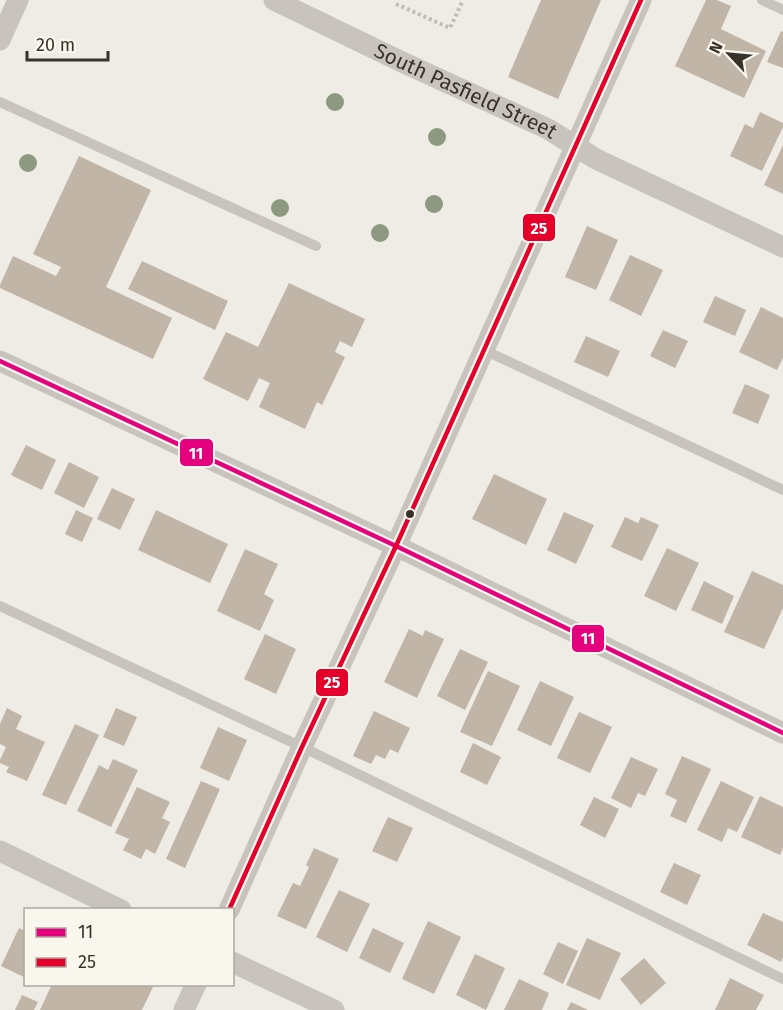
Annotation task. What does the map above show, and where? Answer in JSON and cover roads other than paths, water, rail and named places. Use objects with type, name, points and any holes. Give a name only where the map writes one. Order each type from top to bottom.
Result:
[{"type":"street","points":[[0,40],[18,0]]},
{"type":"street","name":"South Pasfield Street","points":[[274,0],[412,67],[549,129],[596,159],[783,247]]},
{"type":"street","points":[[230,908],[641,0]]},
{"type":"street","points":[[0,361],[396,546],[783,733]]},
{"type":"street","points":[[0,851],[119,908]]},
{"type":"street","points":[[234,963],[334,1010]]},
{"type":"street","points":[[184,1010],[194,986]]},
{"type":"lane","points":[[762,0],[783,10]]},
{"type":"lane","points":[[0,102],[316,246]]},
{"type":"lane","points":[[484,350],[783,490]]},
{"type":"lane","points":[[0,606],[302,747],[783,979]]}]
